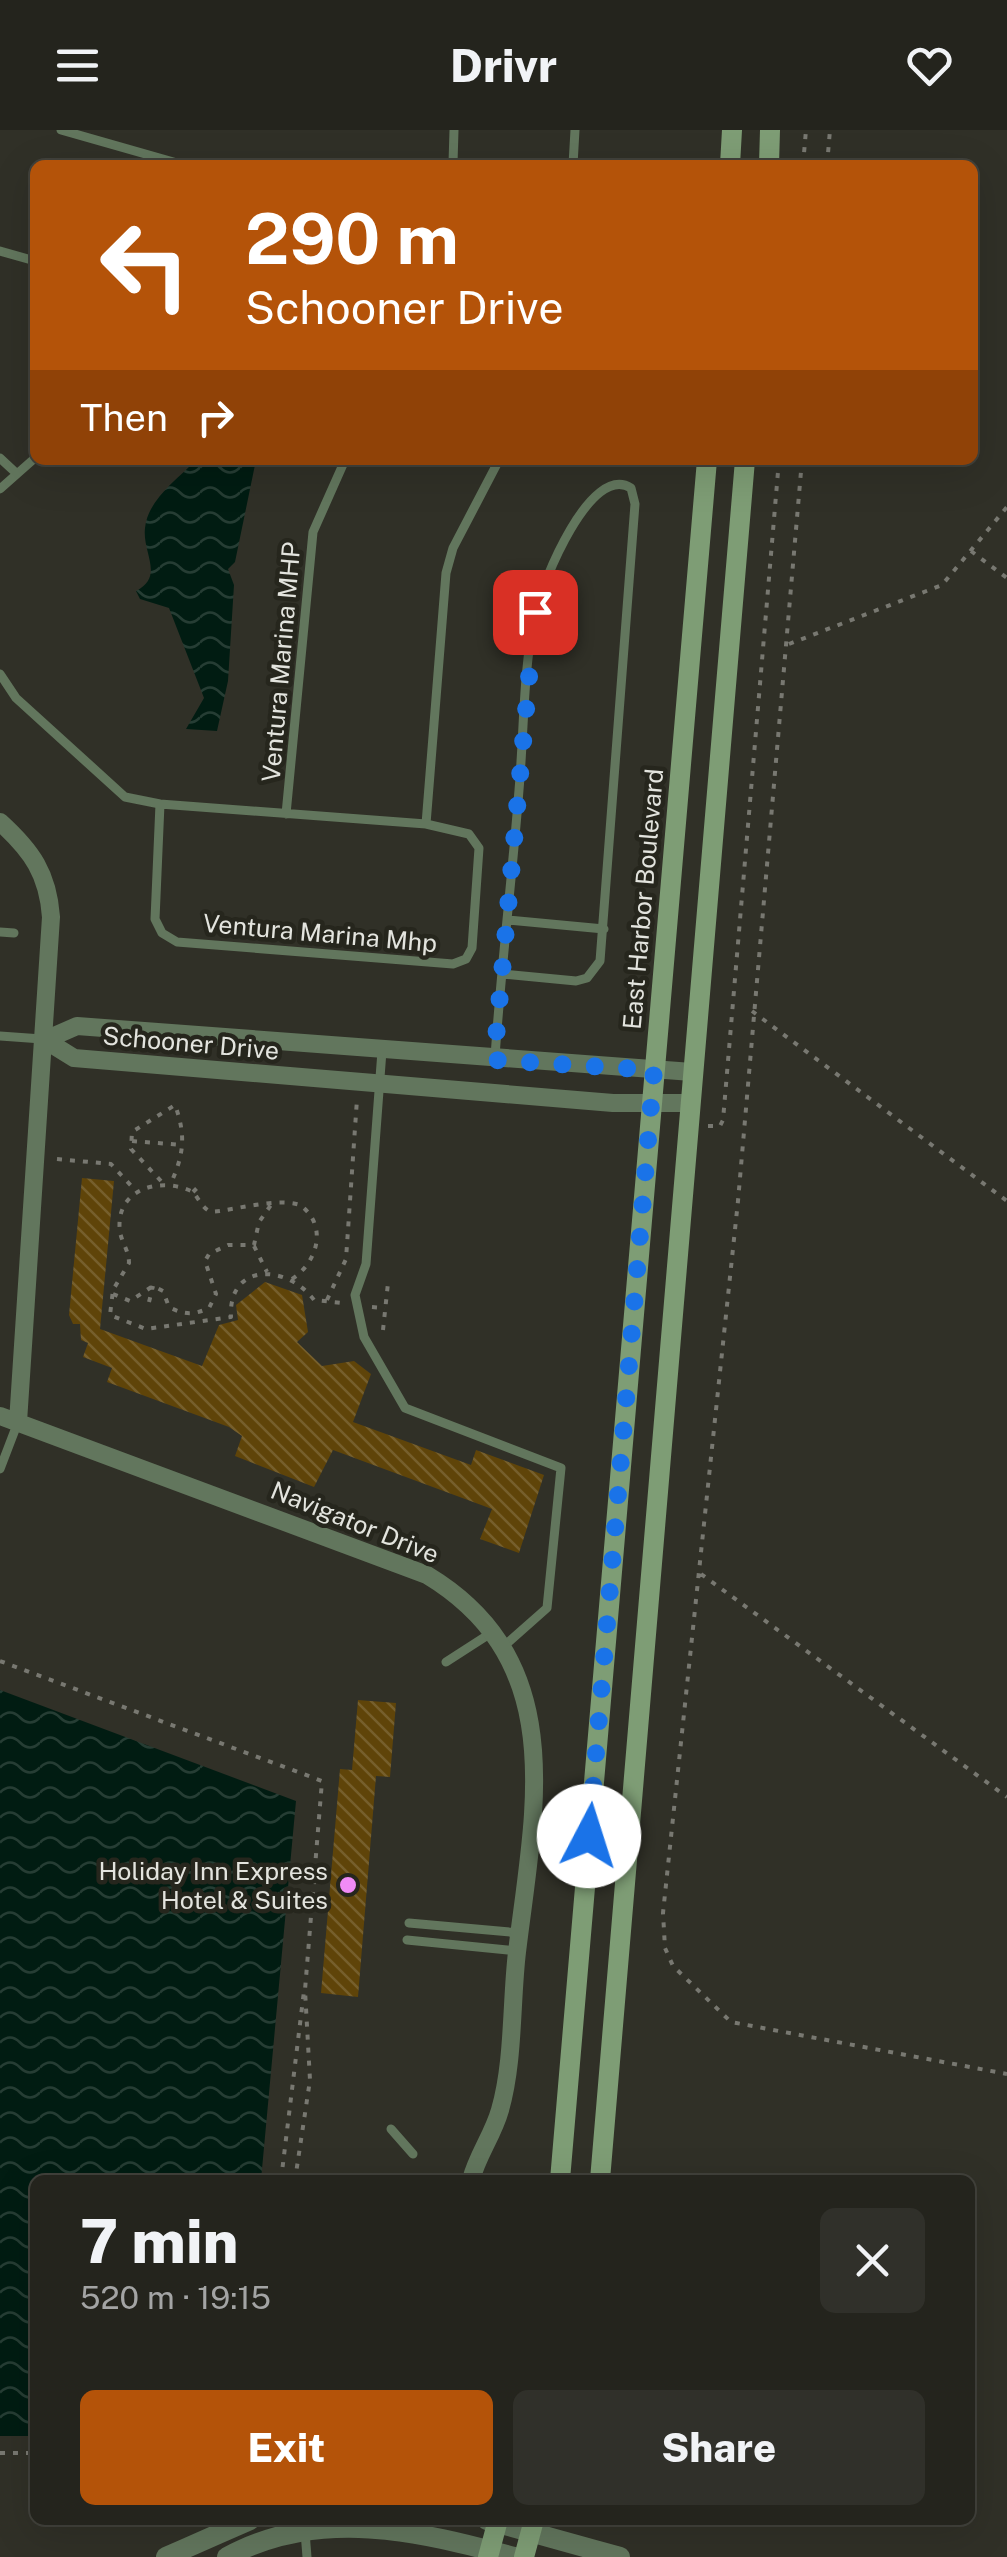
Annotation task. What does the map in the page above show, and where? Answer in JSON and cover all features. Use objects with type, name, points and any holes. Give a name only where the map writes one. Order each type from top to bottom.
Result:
[{"type":"main road","points":[[730,160],[732,130]]},
{"type":"main road","points":[[769,160],[770,130]]},
{"type":"main road","name":"East Harbor Boulevard","points":[[560,2175],[707,465]]},
{"type":"main road","points":[[600,2175],[745,465]]},
{"type":"main road","points":[[489,2554],[493,2525]]},
{"type":"main road","points":[[524,2557],[533,2526]]},
{"type":"street","points":[[0,822],[33,856],[50,897],[45,1040],[9,1419]]},
{"type":"street","name":"Schooner Drive","points":[[45,1040],[85,1026],[692,1072]]},
{"type":"street","name":"Schooner Drive","points":[[45,1040],[74,1058],[620,1103],[690,1103]]},
{"type":"street","name":"Navigator Drive","points":[[9,1419],[406,1565],[447,1586],[498,1639],[520,1678],[535,1746],[502,2106],[472,2175]]},
{"type":"street","points":[[166,2557],[239,2525]]},
{"type":"street","points":[[226,2557],[305,2526],[395,2528],[489,2554],[514,2557]]},
{"type":"street","points":[[533,2526],[620,2557]]},
{"type":"lane","points":[[61,130],[166,160]]},
{"type":"lane","points":[[451,160],[454,130]]},
{"type":"lane","points":[[573,160],[575,130]]},
{"type":"lane","points":[[0,251],[30,260]]},
{"type":"lane","points":[[0,458],[15,472]]},
{"type":"lane","points":[[0,489],[30,462]]},
{"type":"lane","name":"Ventura Marina MHP","points":[[286,814],[313,532],[343,465]]},
{"type":"lane","points":[[426,824],[446,573],[453,548],[497,465]]},
{"type":"lane","points":[[494,1060],[535,612],[554,562],[592,494],[616,482],[632,488],[636,504],[600,961],[586,978],[562,981],[502,974]]},
{"type":"lane","name":"Ventura Marina Mhp","points":[[0,674],[16,698],[125,797],[160,804],[426,824],[469,834],[479,848],[472,948],[466,959],[453,964],[177,942],[162,934],[156,919],[160,804]]},
{"type":"lane","points":[[508,920],[604,929]]},
{"type":"lane","points":[[0,932],[14,933]]},
{"type":"lane","points":[[0,1036],[45,1040]]},
{"type":"lane","points":[[382,1051],[366,1264],[356,1295],[364,1338],[405,1408],[561,1468],[547,1608],[498,1639],[446,1662]]},
{"type":"lane","points":[[0,1469],[9,1419]]},
{"type":"lane","points":[[408,1923],[518,1942]]},
{"type":"lane","points":[[408,1940],[518,1942]]},
{"type":"lane","points":[[391,2130],[413,2154]]},
{"type":"lane","points":[[305,2526],[307,2557]]},
{"type":"path","points":[[804,160],[806,130]]},
{"type":"path","points":[[827,160],[830,130]]},
{"type":"path","points":[[710,1126],[723,1120],[779,465]]},
{"type":"path","points":[[802,465],[789,644],[778,697],[701,1574],[664,1912],[666,1948],[673,1966],[731,2022],[1007,2074]]},
{"type":"path","points":[[789,644],[942,585],[1007,506]]},
{"type":"path","points":[[970,551],[1007,578]]},
{"type":"path","points":[[752,1011],[1007,1201]]},
{"type":"path","points":[[327,1302],[346,1259],[358,1103],[355,1094]]},
{"type":"path","points":[[161,1183],[160,1175],[131,1149],[132,1132],[175,1105],[184,1132],[182,1159],[171,1184]]},
{"type":"path","points":[[132,1141],[183,1145]]},
{"type":"path","points":[[56,1159],[111,1164],[136,1192]]},
{"type":"path","points":[[193,1192],[202,1182]]},
{"type":"path","points":[[292,1279],[300,1273],[317,1244],[316,1223],[300,1205],[256,1202],[211,1212],[193,1192],[161,1183],[136,1192],[123,1212],[120,1229],[129,1263],[112,1294],[110,1316],[146,1329],[231,1317],[230,1302],[237,1290],[267,1272],[292,1279],[314,1300],[385,1308]]},
{"type":"path","points":[[267,1272],[254,1244],[259,1222],[272,1203]]},
{"type":"path","points":[[112,1294],[130,1301],[153,1286],[163,1291],[169,1306],[197,1314],[210,1308],[216,1294],[206,1261],[209,1254],[228,1245],[254,1244]]},
{"type":"path","points":[[383,1330],[388,1283]]},
{"type":"path","points":[[150,1302],[153,1286]]},
{"type":"path","points":[[701,1574],[1007,1798]]},
{"type":"path","points":[[0,1661],[322,1781],[305,1990],[282,2175]]},
{"type":"path","points":[[296,2175],[310,2080],[305,1990]]},
{"type":"path","points":[[86,2171],[86,2175]]},
{"type":"path","points":[[0,2453],[30,2453]]},
{"type":"water","points":[[191,465],[255,465],[235,562],[228,569],[234,585],[228,681],[217,731],[186,729],[204,698],[169,608],[140,599],[136,591],[145,585],[151,571],[145,537],[147,518],[164,491]]},
{"type":"water","points":[[0,1690],[296,1801],[261,2175],[30,2175],[30,2436],[0,2436]]},
{"type":"building","points":[[82,1178],[114,1181],[100,1329],[202,1366],[219,1325],[238,1320],[236,1305],[265,1282],[302,1295],[308,1332],[297,1342],[322,1366],[354,1361],[371,1374],[353,1422],[471,1465],[476,1450],[544,1475],[519,1553],[480,1539],[492,1509],[333,1450],[314,1487],[235,1456],[242,1436],[229,1427],[107,1382],[112,1368],[83,1357],[88,1343],[81,1340],[80,1324],[73,1324],[69,1315]]},
{"type":"building","name":"Holiday Inn Express Hotel & Suites","points":[[358,1700],[396,1703],[390,1777],[376,1776],[358,1997],[321,1993],[340,1769],[352,1770]]},
{"type":"place","name":"Holiday Inn Express Hotel & Suites","points":[[348,1885]]},
{"type":"route","points":[[535,612],[494,1060],[654,1070],[589,1836]]}]
